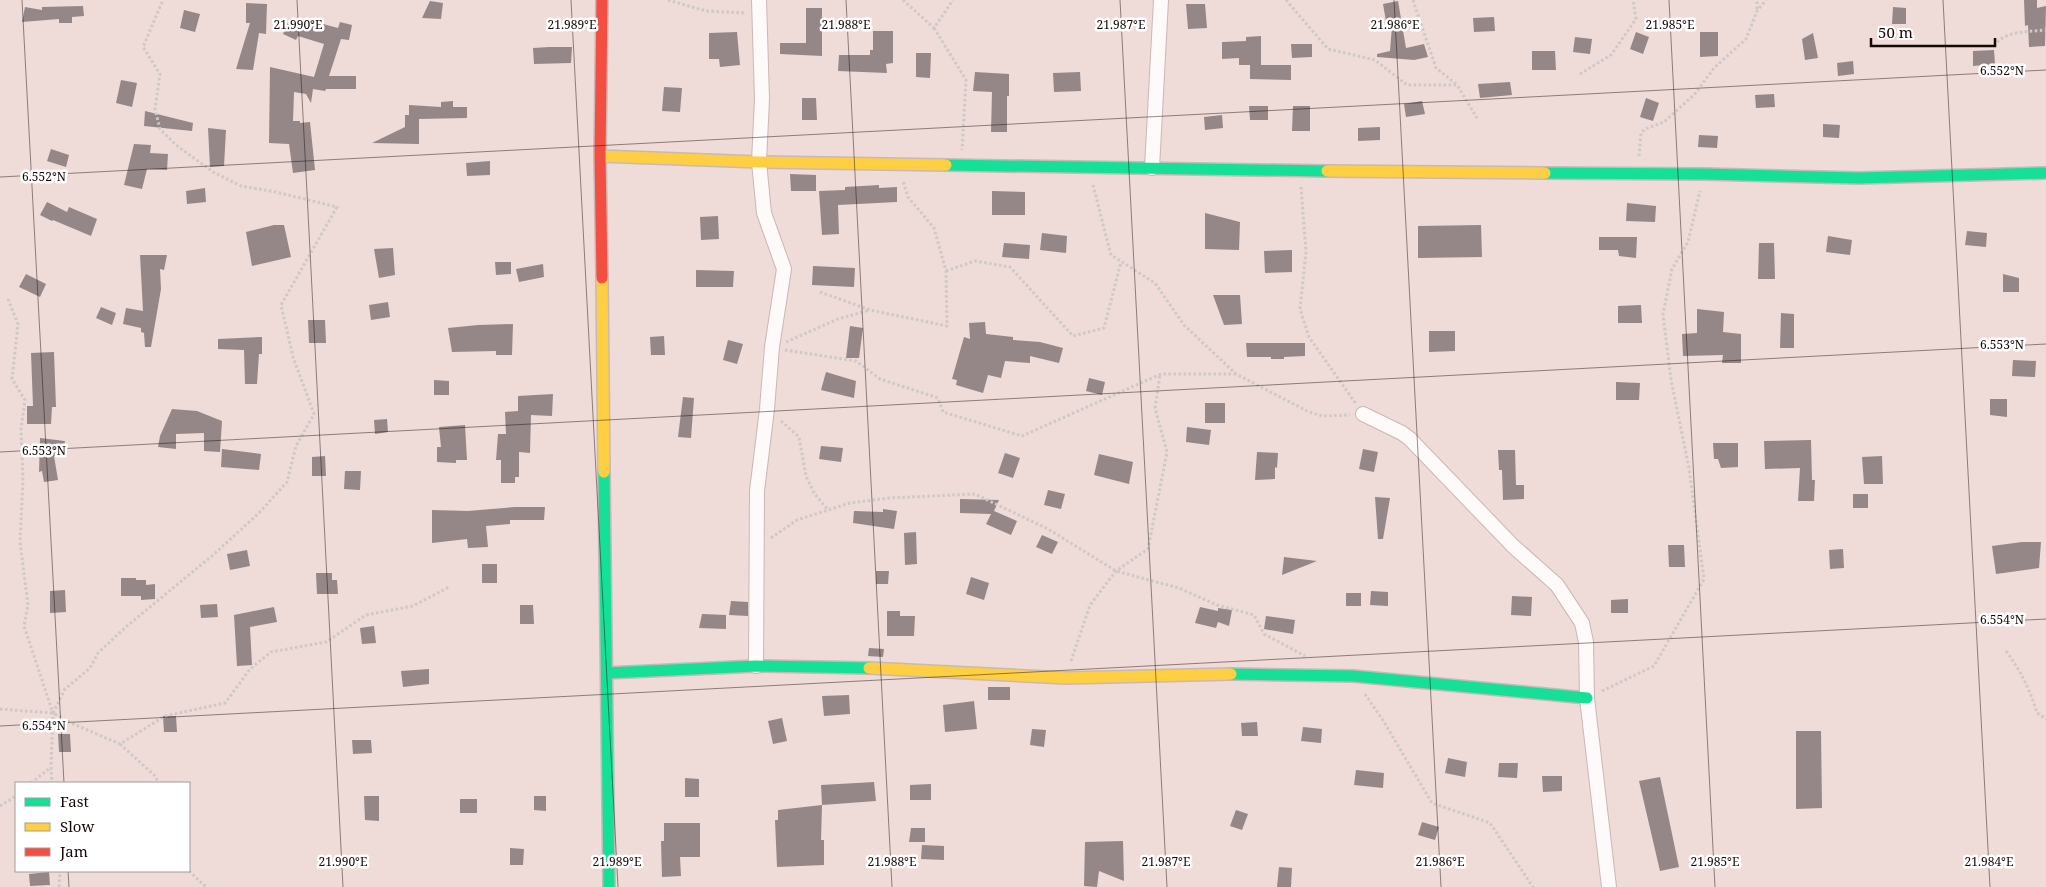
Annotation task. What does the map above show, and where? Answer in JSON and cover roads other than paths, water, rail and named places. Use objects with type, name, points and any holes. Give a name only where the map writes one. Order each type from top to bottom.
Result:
[{"type":"street","points":[[602,0],[600,156],[609,887]]},
{"type":"street","points":[[756,666],[757,492],[772,348],[784,270],[764,213],[759,162],[762,99],[759,0]]},
{"type":"street","points":[[1152,168],[1162,0]]},
{"type":"street","points":[[600,156],[759,162],[1300,171],[1705,174],[1859,178],[2046,173]]},
{"type":"street","points":[[1364,414],[1410,439],[1513,546],[1556,585],[1582,623],[1586,642],[1587,698],[1609,887]]},
{"type":"street","points":[[607,673],[756,666],[905,669],[1066,678],[1252,674],[1353,676],[1587,698]]}]
